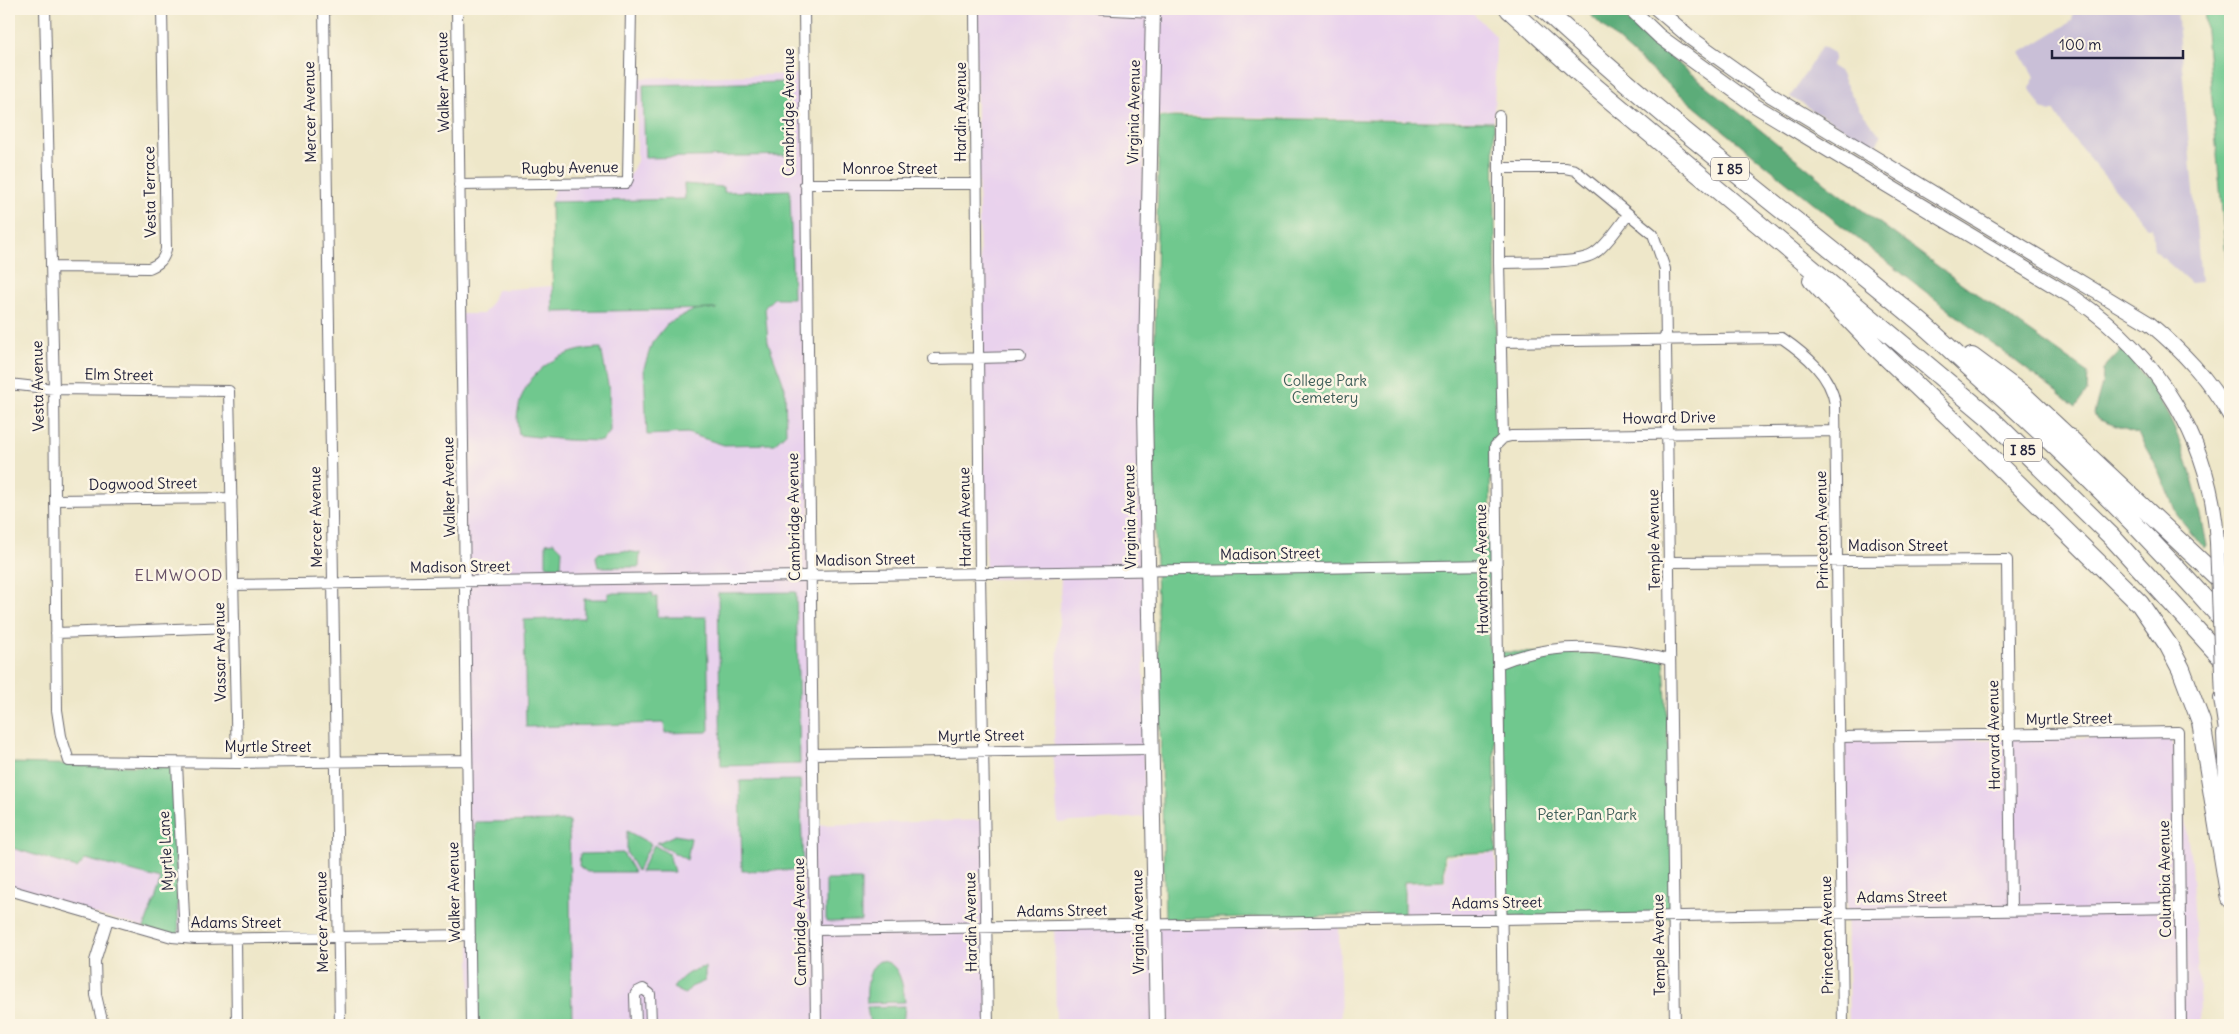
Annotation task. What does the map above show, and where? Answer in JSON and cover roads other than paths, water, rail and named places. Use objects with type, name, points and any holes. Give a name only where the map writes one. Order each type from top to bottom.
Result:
[{"type":"highway","name":"I 85","points":[[1509,9],[1595,87],[1794,256],[1843,294],[1983,412],[2062,486],[2144,570],[2230,667]]},
{"type":"highway","name":"I 85","points":[[1544,9],[1588,50],[1758,192],[1922,323],[2126,514],[2177,567],[2230,628]]},
{"type":"highway","points":[[1794,256],[1806,274],[1842,313],[2140,604],[2155,624],[2182,669],[2201,722],[2230,899]]},
{"type":"highway","points":[[1922,323],[1993,371],[2022,394],[2230,589]]},
{"type":"highway","points":[[2223,698],[2230,744]]},
{"type":"main road","points":[[1631,9],[1667,42],[1763,111],[2099,314],[2122,335],[2163,383],[2184,419],[2206,475],[2213,506],[2230,877]]},
{"type":"main road","points":[[1657,9],[1692,39],[1772,96],[2150,324],[2191,361],[2210,384],[2230,416]]},
{"type":"main road","name":"Virginia Avenue","points":[[1153,10],[1144,410],[1157,1025]]},
{"type":"street","name":"Vesta Avenue","points":[[45,9],[54,389],[57,710],[69,761]]},
{"type":"street","name":"Vesta Terrace","points":[[51,267],[148,268],[158,265],[164,256],[166,249],[162,9]]},
{"type":"street","name":"Mercer Avenue","points":[[324,9],[334,762],[340,1025]]},
{"type":"street","name":"Walker Avenue","points":[[457,9],[471,1025]]},
{"type":"street","name":"Rugby Avenue","points":[[460,185],[626,183],[628,179],[630,120],[631,9]]},
{"type":"street","name":"Cambridge Avenue","points":[[804,9],[816,1025]]},
{"type":"street","name":"Hardin Avenue","points":[[975,9],[980,574],[988,1025]]},
{"type":"street","points":[[1094,9],[1153,10]]},
{"type":"street","name":"Hawthorne Avenue","points":[[1499,116],[1499,263],[1503,438],[1495,446],[1503,1025]]},
{"type":"street","name":"Temple Avenue","points":[[1498,168],[1565,168],[1574,170],[1653,234],[1665,269],[1675,1025]]},
{"type":"street","name":"Monroe Street","points":[[805,184],[976,184]]},
{"type":"street","points":[[1499,263],[1569,261],[1588,257],[1596,253],[1628,215]]},
{"type":"street","name":"Princeton Avenue","points":[[1501,342],[1667,338],[1782,338],[1820,371],[1829,382],[1834,393],[1836,430],[1843,1025]]},
{"type":"street","points":[[933,359],[1020,357]]},
{"type":"street","name":"Elm Street","points":[[9,384],[54,389],[229,391]]},
{"type":"street","name":"Vassar Avenue","points":[[229,391],[238,763]]},
{"type":"street","name":"Howard Drive","points":[[1503,438],[1511,436],[1836,430]]},
{"type":"street","name":"Dogwood Street","points":[[55,500],[232,498]]},
{"type":"street","name":"Madison Street","points":[[1669,562],[2007,560]]},
{"type":"street","name":"Harvard Avenue","points":[[2007,560],[2011,910]]},
{"type":"street","name":"Madison Street","points":[[234,585],[1497,565]]},
{"type":"street","points":[[56,633],[234,627]]},
{"type":"street","points":[[1498,664],[1535,651],[1588,647],[1626,650],[1670,660]]},
{"type":"street","name":"Myrtle Street","points":[[1840,738],[2178,732]]},
{"type":"street","name":"Columbia Avenue","points":[[2178,732],[2181,1025]]},
{"type":"street","name":"Myrtle Street","points":[[812,754],[1151,748]]},
{"type":"street","name":"Myrtle Street","points":[[69,761],[238,763],[467,760]]},
{"type":"street","name":"Myrtle Lane","points":[[178,763],[185,938]]},
{"type":"street","name":"Adams Street","points":[[9,890],[172,937],[236,939],[470,935]]},
{"type":"street","name":"Adams Street","points":[[815,930],[1501,917],[2180,908]]},
{"type":"street","points":[[103,1025],[96,996],[95,961],[108,919]]},
{"type":"street","points":[[236,939],[237,1025]]},
{"type":"street","points":[[636,1025],[636,995],[638,991],[643,990],[650,994],[651,1025]]},
{"type":"district","name":"ELMWOOD","points":[[179,575]]},
{"type":"park label","name":"College Park Cemetery","points":[[1325,390]]},
{"type":"park label","name":"Peter Pan Park","points":[[1587,815]]}]
